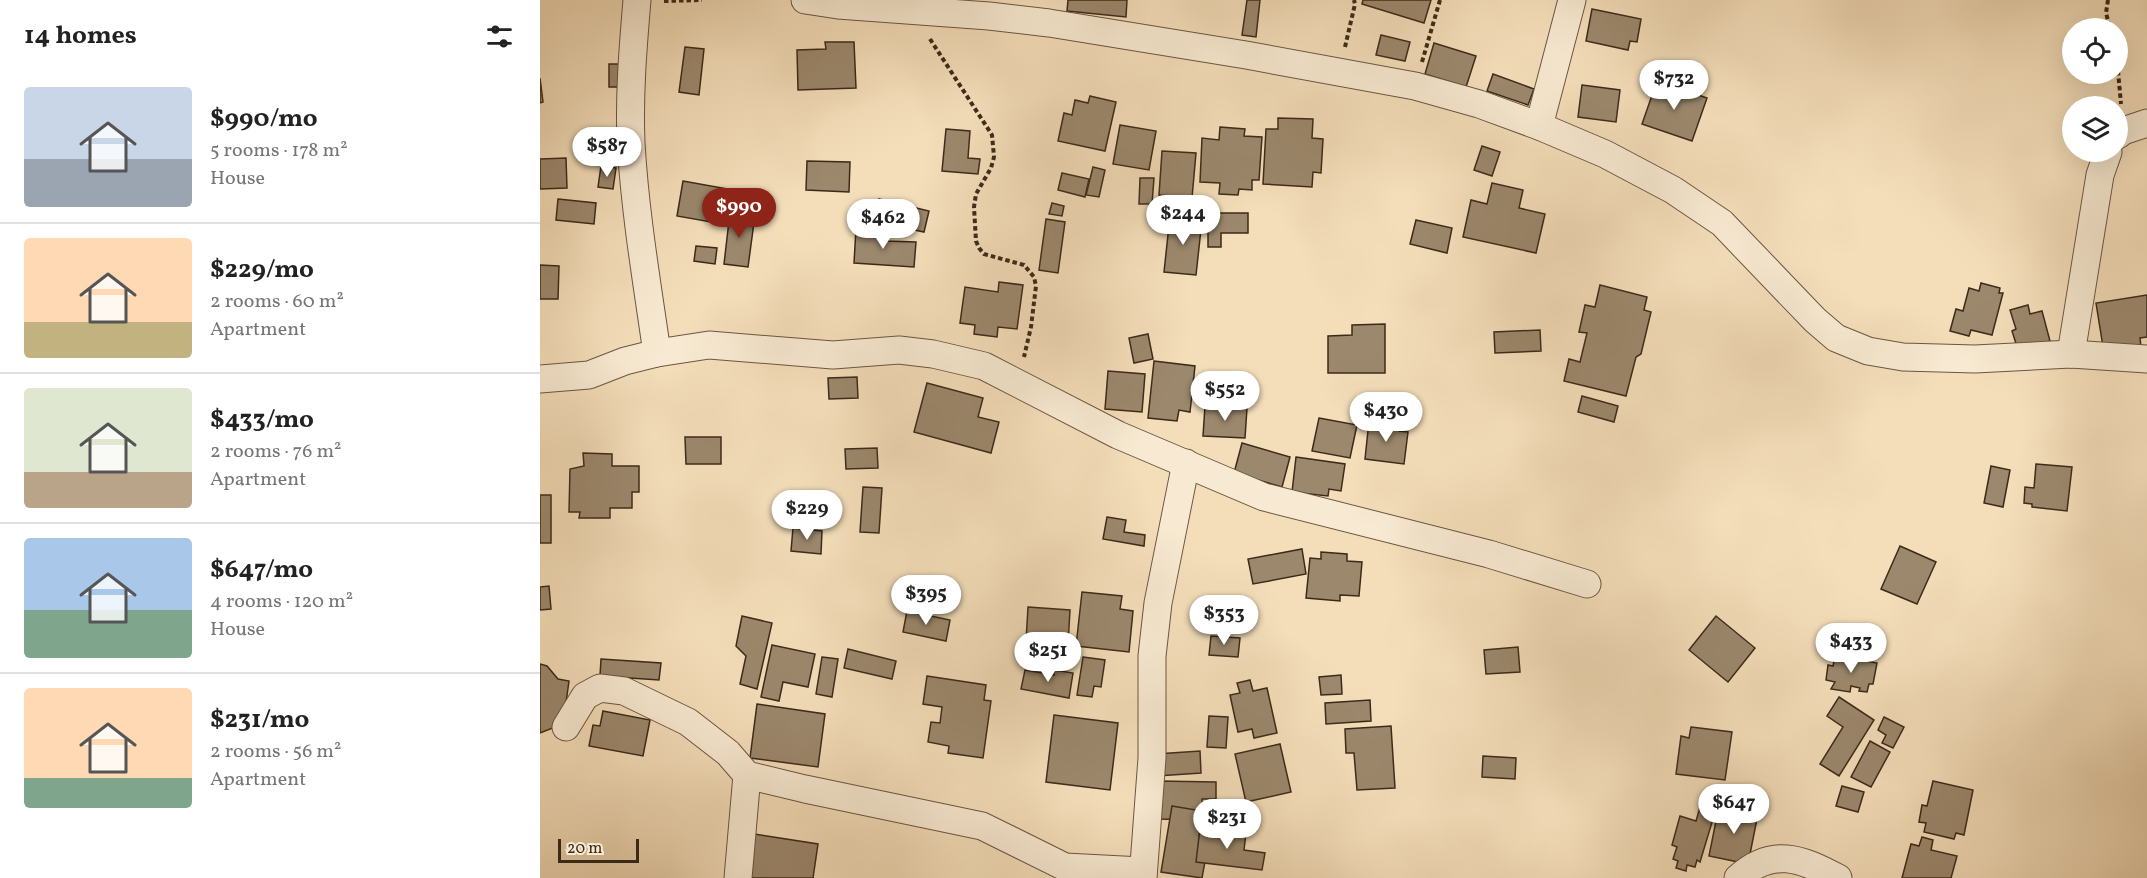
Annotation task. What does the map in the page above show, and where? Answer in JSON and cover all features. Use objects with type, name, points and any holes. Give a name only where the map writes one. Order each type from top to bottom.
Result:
[{"type":"street","points":[[805,0],[838,5],[909,9],[1049,23],[1415,86],[1479,104],[1539,126],[1605,154],[1673,190],[1722,223],[1815,320],[1836,338],[1868,351],[1904,357],[1975,359],[2071,354],[2147,359]]},
{"type":"street","points":[[1539,126],[1572,0]]},
{"type":"street","points":[[649,1],[631,69],[631,143],[657,353]]},
{"type":"street","points":[[2128,129],[2147,123]]},
{"type":"street","points":[[2071,354],[2100,175],[2105,162]]},
{"type":"street","points":[[540,379],[589,375],[625,361],[657,353],[709,345],[833,355],[899,350],[961,360],[984,366],[1118,435],[1264,497],[1489,554],[1587,584]]},
{"type":"street","points":[[566,727],[585,696],[600,688],[624,691],[688,722],[729,753],[747,775],[982,826],[1060,872],[1143,875],[1152,758],[1152,656],[1158,603],[1186,463]]},
{"type":"street","points":[[738,878],[747,775]]},
{"type":"street","points":[[1738,878],[1758,863],[1781,857],[1805,862],[1838,878]]},
{"type":"path","points":[[649,1],[702,0]]},
{"type":"path","points":[[1340,72],[1354,0]]},
{"type":"path","points":[[1415,86],[1440,0]]},
{"type":"path","points":[[2107,18],[2108,0]]},
{"type":"path","points":[[909,9],[992,135],[994,157],[991,168],[976,194],[974,207],[976,241],[979,248],[984,254],[1024,265],[1034,276],[1036,286],[1031,327],[1018,383]]},
{"type":"building","points":[[1068,0],[1127,0],[1126,17],[1067,11]]},
{"type":"building","points":[[1247,0],[1260,0],[1256,37],[1242,35]]},
{"type":"building","points":[[1363,0],[1431,0],[1424,23],[1362,4]]},
{"type":"building","points":[[1592,9],[1641,19],[1637,42],[1630,41],[1628,50],[1586,41]]},
{"type":"building","points":[[1381,35],[1410,42],[1405,61],[1376,55]]},
{"type":"building","points":[[825,42],[854,42],[856,88],[798,90],[797,50],[826,49]]},
{"type":"building","points":[[1434,43],[1476,56],[1466,87],[1425,74]]},
{"type":"building","points":[[685,47],[704,49],[699,95],[679,92]]},
{"type":"building","points":[[609,64],[620,64],[620,87],[609,87]]},
{"type":"building","points":[[1493,74],[1534,89],[1528,105],[1487,91]]},
{"type":"building","points":[[540,78],[543,102],[540,103]]},
{"type":"building","points":[[1657,81],[1707,98],[1692,141],[1642,124]]},
{"type":"building","points":[[1582,85],[1620,90],[1616,122],[1578,117]]},
{"type":"building","points":[[1090,96],[1116,102],[1105,151],[1058,141],[1064,113],[1072,115],[1075,100],[1088,103]]},
{"type":"building","points":[[1278,118],[1313,119],[1312,138],[1323,139],[1321,173],[1313,172],[1312,187],[1263,184],[1266,129],[1278,129]]},
{"type":"building","points":[[1120,125],[1156,131],[1149,170],[1113,164]]},
{"type":"building","points":[[1220,127],[1245,129],[1244,136],[1262,137],[1259,180],[1252,180],[1252,190],[1239,189],[1238,195],[1219,194],[1220,183],[1200,182],[1202,138],[1219,140]]},
{"type":"building","points":[[946,129],[970,131],[968,158],[980,159],[978,174],[942,171]]},
{"type":"building","points":[[1482,146],[1500,152],[1492,176],[1474,170]]},
{"type":"building","points":[[1162,151],[1196,153],[1192,198],[1159,195]]},
{"type":"building","points":[[566,158],[567,188],[540,189],[540,159]]},
{"type":"building","points":[[807,161],[850,162],[849,192],[806,190]]},
{"type":"building","points":[[601,166],[616,168],[613,189],[598,187]]},
{"type":"building","points":[[1093,167],[1105,170],[1099,197],[1086,195]]},
{"type":"building","points":[[1062,173],[1089,179],[1085,197],[1058,190]]},
{"type":"building","points":[[1140,178],[1154,178],[1152,204],[1139,204]]},
{"type":"building","points":[[683,181],[728,189],[722,224],[677,216]]},
{"type":"building","points":[[1492,183],[1523,190],[1519,208],[1545,214],[1536,253],[1463,237],[1471,200],[1487,204]]},
{"type":"building","points":[[558,199],[596,203],[594,224],[556,220]]},
{"type":"building","points":[[879,199],[929,211],[924,232],[874,221]]},
{"type":"building","points":[[1052,203],[1064,206],[1062,216],[1049,214]]},
{"type":"building","points":[[730,212],[755,215],[748,267],[724,264]]},
{"type":"building","points":[[1208,213],[1248,213],[1248,233],[1221,233],[1221,247],[1208,247]]},
{"type":"building","points":[[1170,216],[1202,220],[1196,275],[1164,272]]},
{"type":"building","points":[[1046,219],[1065,222],[1058,273],[1039,270]]},
{"type":"building","points":[[1416,220],[1452,228],[1447,253],[1410,244]]},
{"type":"building","points":[[856,229],[887,231],[886,241],[916,242],[914,267],[854,263]]},
{"type":"building","points":[[696,246],[717,248],[715,264],[694,261]]},
{"type":"building","points":[[540,265],[559,266],[558,299],[540,299]]},
{"type":"building","points":[[999,282],[1023,285],[1017,329],[998,327],[997,337],[974,334],[975,325],[960,323],[965,287],[998,292]]},
{"type":"building","points":[[1981,283],[2000,288],[1999,293],[2003,293],[1992,335],[1971,330],[1969,336],[1950,331],[1956,309],[1963,311],[1969,288],[1979,291]]},
{"type":"building","points":[[1600,285],[1647,297],[1644,310],[1651,312],[1641,354],[1636,357],[1626,396],[1564,381],[1569,359],[1580,362],[1587,333],[1579,332],[1585,305],[1595,307]]},
{"type":"building","points":[[2147,295],[2147,337],[2140,338],[2141,347],[2104,353],[2096,303]]},
{"type":"building","points":[[2028,305],[2030,314],[2042,311],[2050,341],[2018,350],[2012,331],[2016,329],[2010,310]]},
{"type":"building","points":[[1385,324],[1385,373],[1328,373],[1328,336],[1352,335],[1352,325]]},
{"type":"building","points":[[1540,330],[1541,351],[1495,353],[1494,332]]},
{"type":"building","points":[[1148,334],[1153,359],[1134,363],[1129,338]]},
{"type":"building","points":[[1154,361],[1195,366],[1190,412],[1179,410],[1177,421],[1148,418]]},
{"type":"building","points":[[1108,371],[1145,374],[1142,412],[1105,409]]},
{"type":"building","points":[[857,377],[858,398],[829,399],[828,378]]},
{"type":"building","points":[[927,383],[983,398],[978,417],[999,422],[991,453],[914,432]]},
{"type":"building","points":[[1582,396],[1618,406],[1614,422],[1578,412]]},
{"type":"building","points":[[1205,406],[1247,408],[1245,438],[1203,436]]},
{"type":"building","points":[[1319,418],[1357,425],[1350,458],[1312,451]]},
{"type":"building","points":[[1369,421],[1399,424],[1399,431],[1408,432],[1404,464],[1365,459]]},
{"type":"building","points":[[685,437],[721,437],[721,464],[686,464]]},
{"type":"building","points":[[1242,443],[1290,457],[1282,487],[1234,473]]},
{"type":"building","points":[[877,448],[878,468],[846,469],[845,449]]},
{"type":"building","points":[[583,453],[612,454],[612,466],[639,466],[639,492],[632,492],[632,508],[610,508],[610,518],[579,518],[580,512],[569,512],[570,469],[584,466]]},
{"type":"building","points":[[1296,457],[1345,464],[1341,491],[1329,489],[1328,496],[1292,492]]},
{"type":"building","points":[[2036,464],[2072,467],[2067,511],[2032,507],[2032,504],[2024,503],[2025,487],[2034,488]]},
{"type":"building","points":[[1991,466],[2010,470],[2003,507],[1984,503]]},
{"type":"building","points":[[863,487],[882,488],[879,533],[860,532]]},
{"type":"building","points":[[540,495],[551,495],[551,543],[540,543]]},
{"type":"building","points":[[1107,517],[1126,520],[1124,532],[1145,535],[1144,546],[1103,539]]},
{"type":"building","points":[[793,528],[822,531],[821,554],[791,551]]},
{"type":"building","points":[[1900,546],[1936,562],[1917,604],[1881,589]]},
{"type":"building","points":[[1302,549],[1306,574],[1253,584],[1248,559]]},
{"type":"building","points":[[1321,552],[1347,554],[1347,561],[1362,562],[1359,596],[1340,595],[1340,601],[1306,598],[1310,558],[1321,559]]},
{"type":"building","points":[[549,586],[551,609],[540,610],[540,587]]},
{"type":"building","points":[[1082,592],[1122,596],[1120,609],[1133,611],[1129,652],[1076,646]]},
{"type":"building","points":[[1028,607],[1070,610],[1068,644],[1026,641]]},
{"type":"building","points":[[907,611],[950,620],[946,641],[903,632]]},
{"type":"building","points":[[742,616],[772,623],[757,689],[740,684],[746,656],[736,646]]},
{"type":"building","points":[[1716,616],[1755,648],[1728,682],[1689,650]]},
{"type":"building","points":[[1211,636],[1240,638],[1238,657],[1209,655]]},
{"type":"building","points":[[772,645],[815,654],[808,687],[783,682],[779,701],[761,697]]},
{"type":"building","points":[[1518,647],[1520,672],[1486,674],[1484,650]]},
{"type":"building","points":[[848,649],[896,661],[892,679],[844,668]]},
{"type":"building","points":[[1835,655],[1877,663],[1873,684],[1869,684],[1867,692],[1859,691],[1860,688],[1851,686],[1850,692],[1831,689],[1835,682],[1826,680],[1828,665],[1833,666]]},
{"type":"building","points":[[822,657],[838,659],[832,697],[816,694]]},
{"type":"building","points":[[1083,657],[1105,660],[1101,687],[1094,686],[1092,697],[1077,695]]},
{"type":"building","points":[[601,659],[661,663],[659,680],[600,676]]},
{"type":"building","points":[[540,664],[547,666],[558,679],[569,681],[563,724],[540,733]]},
{"type":"building","points":[[1025,670],[1054,675],[1054,670],[1073,673],[1069,698],[1021,689]]},
{"type":"building","points":[[1341,675],[1342,694],[1321,695],[1319,677]]},
{"type":"building","points":[[927,676],[986,685],[984,700],[991,701],[983,758],[948,753],[949,746],[928,742],[931,722],[940,723],[942,707],[923,704]]},
{"type":"building","points":[[1250,680],[1253,691],[1267,688],[1277,733],[1254,738],[1252,729],[1238,732],[1230,695],[1240,693],[1237,683]]},
{"type":"building","points":[[1839,697],[1874,720],[1839,776],[1820,764],[1843,727],[1827,716]]},
{"type":"building","points":[[1370,700],[1371,721],[1326,724],[1325,703]]},
{"type":"building","points":[[757,704],[825,714],[818,767],[750,758]]},
{"type":"building","points":[[603,711],[650,720],[643,756],[589,746],[593,725],[600,726]]},
{"type":"building","points":[[1054,715],[1118,723],[1110,790],[1046,782]]},
{"type":"building","points":[[1209,716],[1228,717],[1226,748],[1207,747]]},
{"type":"building","points":[[1884,717],[1904,727],[1893,748],[1882,743],[1886,735],[1878,730]]},
{"type":"building","points":[[1391,726],[1395,788],[1357,790],[1354,753],[1346,753],[1345,729]]},
{"type":"building","points":[[1691,727],[1732,732],[1725,780],[1676,774],[1681,736],[1689,738]]},
{"type":"building","points":[[1870,741],[1890,752],[1871,787],[1851,777]]},
{"type":"building","points":[[1280,744],[1291,792],[1246,802],[1235,754]]},
{"type":"building","points":[[1200,751],[1201,773],[1157,776],[1156,754]]},
{"type":"building","points":[[1483,756],[1516,758],[1515,779],[1482,777]]},
{"type":"building","points":[[1158,781],[1216,782],[1216,799],[1202,799],[1202,820],[1157,819]]},
{"type":"building","points":[[1933,781],[1973,790],[1964,835],[1956,833],[1954,839],[1924,832],[1926,823],[1919,822],[1922,805],[1927,806]]},
{"type":"building","points":[[1842,786],[1864,792],[1858,812],[1836,806]]},
{"type":"building","points":[[1701,804],[1716,809],[1700,862],[1697,860],[1695,867],[1687,865],[1686,871],[1676,868],[1678,861],[1673,859],[1677,847],[1672,845],[1680,816],[1696,821]]},
{"type":"building","points":[[1172,806],[1214,813],[1202,878],[1161,872]]},
{"type":"building","points":[[1719,806],[1758,814],[1748,864],[1709,856]]},
{"type":"building","points":[[1200,828],[1246,833],[1244,850],[1265,853],[1262,870],[1196,862]]},
{"type":"building","points":[[754,834],[818,844],[813,878],[748,878]]},
{"type":"building","points":[[1922,837],[1933,840],[1931,850],[1957,856],[1951,878],[1902,878],[1911,844],[1919,846]]}]
